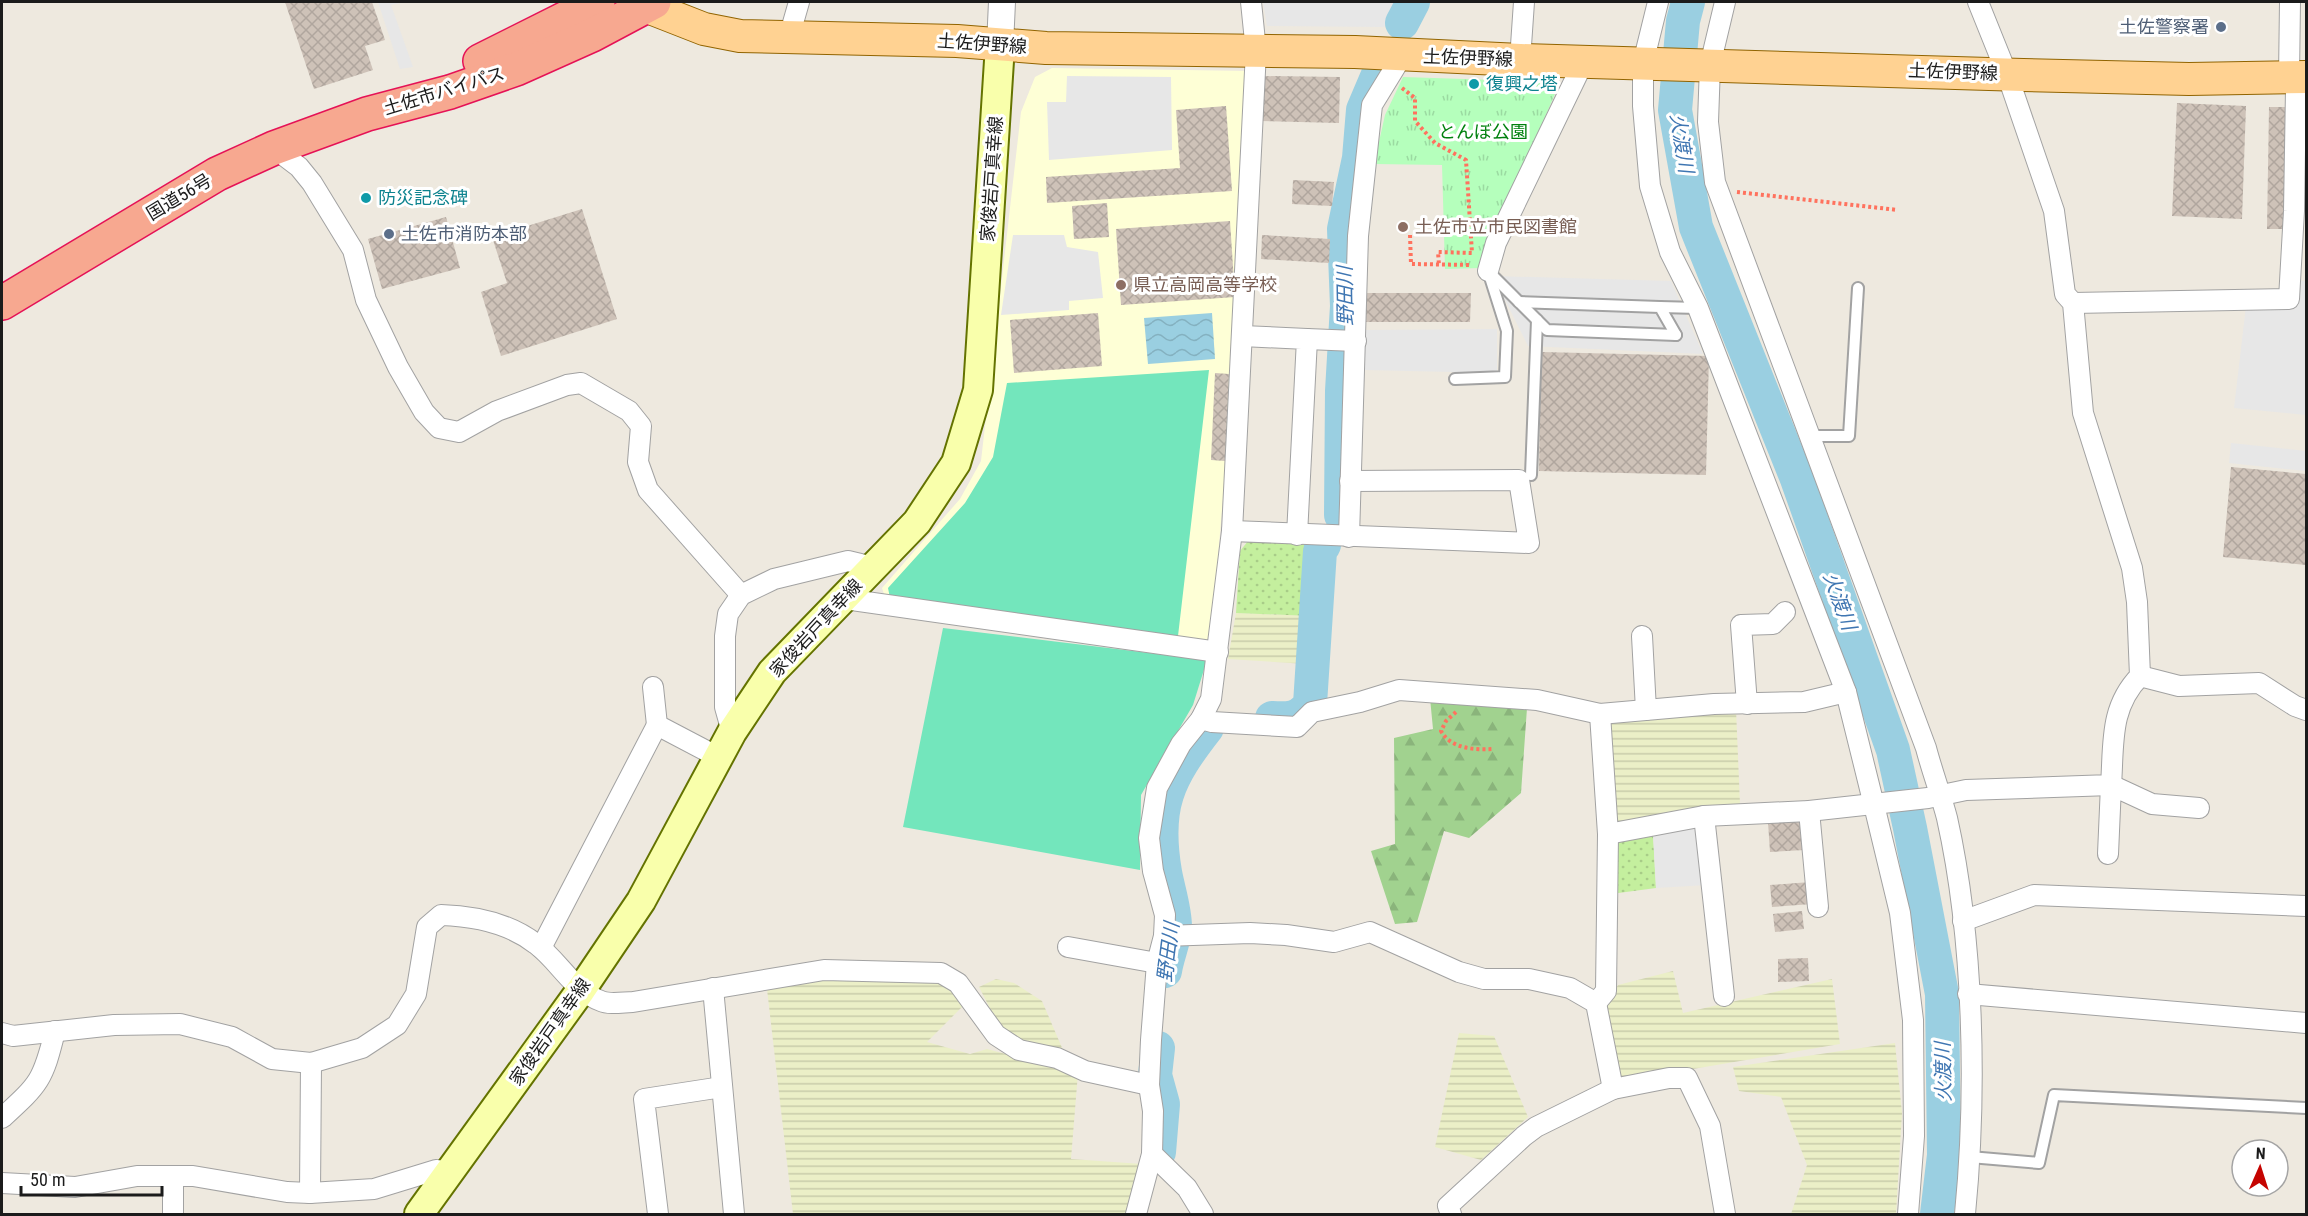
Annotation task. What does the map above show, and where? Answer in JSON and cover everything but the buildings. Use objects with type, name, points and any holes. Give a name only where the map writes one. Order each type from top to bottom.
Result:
[{"type":"highway","name":"土佐市バイパス","points":[[367,114],[511,47],[598,2]]},
{"type":"highway","name":"土佐市バイパス","points":[[367,114],[450,92],[516,69],[645,3]]},
{"type":"highway","name":"国道56号","points":[[2,303],[217,174],[274,148],[367,114]]},
{"type":"main road","name":"土佐伊野線","points":[[645,3],[704,28],[740,36],[1046,48],[1256,51],[1395,67],[1520,60],[2189,79],[2298,77]]},
{"type":"main road","name":"家俊岩戸真幸線","points":[[419,1215],[581,990],[641,901],[732,732],[772,672],[917,522],[956,463],[978,390],[1000,45]]},
{"type":"street","points":[[789,37],[799,2]]},
{"type":"street","points":[[1000,45],[1002,2]]},
{"type":"street","points":[[1136,1215],[1152,1154],[1153,1111],[1149,1085],[1157,963],[1164,936],[1165,915],[1153,871],[1149,838],[1158,788],[1181,744],[1201,719],[1211,699],[1233,531],[1256,51],[1251,2]]},
{"type":"street","points":[[1520,60],[1524,2]]},
{"type":"street","points":[[1658,2],[1643,106],[1650,186],[1670,252],[1698,308],[1846,692],[1880,804],[1900,914],[1912,1020],[1914,1136],[1908,1215]]},
{"type":"street","points":[[1725,2],[1707,65],[1708,122],[1718,190],[1926,748],[1934,798],[1946,818],[1963,921],[1968,994],[1971,1076],[1970,1157],[1965,1215]]},
{"type":"street","points":[[1978,2],[2007,74],[2055,211],[2065,294],[2073,303],[2083,413],[2132,568],[2137,602],[2140,676],[2128,688],[2116,712],[2108,854]]},
{"type":"street","points":[[2073,303],[2289,299],[2298,77],[2290,2]]},
{"type":"street","points":[[1489,268],[1496,243],[1584,61]]},
{"type":"street","points":[[1349,537],[1358,236],[1372,105],[1395,67]]},
{"type":"street","points":[[274,148],[299,167],[312,183],[353,250],[366,300],[398,367],[424,412],[439,428],[459,432],[497,411],[567,385],[581,383],[629,411],[641,426],[638,462],[648,490],[741,595]]},
{"type":"street","points":[[1242,336],[1333,341],[1356,340]]},
{"type":"street","points":[[1297,535],[1307,339]]},
{"type":"street","points":[[1233,531],[1529,543],[1519,480],[1350,481]]},
{"type":"street","points":[[732,732],[725,708],[725,636],[728,614],[741,595],[774,579],[848,561],[873,567]]},
{"type":"street","points":[[845,599],[1218,652]]},
{"type":"street","points":[[1747,704],[1741,625],[1773,624],[1785,612]]},
{"type":"street","points":[[1642,636],[1646,710]]},
{"type":"street","points":[[2140,676],[2179,686],[2259,683],[2295,706],[2307,710]]},
{"type":"street","points":[[541,948],[657,724],[653,687]]},
{"type":"street","points":[[1201,719],[1212,722],[1297,728],[1312,712],[1360,702],[1399,690],[1537,700],[1600,714],[1804,702],[1846,692]]},
{"type":"street","points":[[1596,1004],[1606,991],[1608,834],[1600,714]]},
{"type":"street","points":[[657,724],[718,757]]},
{"type":"street","points":[[1608,834],[1704,816],[1809,812],[1934,798],[1976,789],[2111,785],[2152,804],[2199,808]]},
{"type":"street","points":[[1809,812],[1818,907]]},
{"type":"street","points":[[1704,816],[1724,996]]},
{"type":"street","points":[[1963,921],[2034,895],[2307,906]]},
{"type":"street","points":[[2,1033],[13,1036],[114,1025],[180,1024],[232,1037],[272,1059],[311,1063],[362,1048],[397,1025],[416,994],[427,927],[441,915],[467,916],[512,929],[541,948],[581,990],[603,1002],[633,1002],[824,970],[941,973],[958,983],[996,1035],[1019,1050],[1057,1058],[1085,1071],[1149,1085]]},
{"type":"street","points":[[1164,936],[1250,933],[1286,935],[1334,942],[1370,932],[1459,972],[1484,979],[1529,979],[1570,988],[1596,1004],[1613,1089]]},
{"type":"street","points":[[1068,947],[1157,963]]},
{"type":"street","points":[[713,988],[734,1215]]},
{"type":"street","points":[[1968,994],[2307,1023]]},
{"type":"street","points":[[2,1118],[34,1089],[46,1070],[55,1032]]},
{"type":"street","points":[[310,1193],[311,1063]]},
{"type":"street","points":[[1451,1215],[1449,1206],[1536,1127],[1613,1089],[1669,1078],[1687,1078],[1710,1126],[1725,1215]]},
{"type":"street","points":[[658,1215],[644,1099],[722,1087]]},
{"type":"street","points":[[1152,1154],[1187,1188],[1203,1215]]},
{"type":"street","points":[[2,1183],[75,1187],[137,1176],[193,1176],[287,1192],[310,1193],[374,1188],[436,1170],[449,1172]]},
{"type":"street","points":[[173,1176],[173,1215]]},
{"type":"lane","points":[[1489,268],[1547,330],[1676,335],[1660,307]]},
{"type":"lane","points":[[1455,379],[1505,377],[1507,331],[1489,268]]},
{"type":"lane","points":[[1811,436],[1849,436],[1858,288]]},
{"type":"lane","points":[[1519,302],[1698,308]]},
{"type":"lane","points":[[1531,475],[1537,320]]},
{"type":"lane","points":[[1970,1157],[2039,1163],[2054,1095],[2307,1108]]},
{"type":"path","points":[[1395,67],[1415,98],[1415,121],[1435,143],[1466,160],[1472,252],[1438,252],[1439,265]]},
{"type":"path","points":[[1718,190],[1898,210]]},
{"type":"path","points":[[1410,235],[1411,264],[1489,268]]},
{"type":"path","points":[[1489,696],[1461,708],[1446,721],[1441,731],[1453,744],[1482,750],[1493,749]]},
{"type":"shaded area","points":[[378,2],[406,2],[391,5],[413,67],[400,69]]},
{"type":"shaded area","points":[[1263,2],[1398,2],[1384,27],[1267,26]]},
{"type":"shaded area","name":"県立高岡高等学校","points":[[1052,68],[1250,71],[1235,359],[1211,638],[1202,646],[886,600],[882,588],[960,499],[981,461],[1021,112],[1035,77]]},
{"type":"shaded area","points":[[1067,76],[1171,77],[1172,150],[1049,160],[1047,102],[1066,102]]},
{"type":"shaded area","points":[[1013,235],[1064,235],[1067,247],[1098,252],[1103,298],[1069,301],[1069,310],[1001,315]]},
{"type":"shaded area","points":[[1494,276],[1671,281],[1703,354],[1528,346],[1504,298],[1495,291]]},
{"type":"shaded area","points":[[2297,280],[2306,281],[2306,415],[2234,408],[2246,306],[2295,304]]},
{"type":"shaded area","points":[[1497,329],[1497,373],[1365,370],[1365,330]]},
{"type":"shaded area","points":[[2231,443],[2306,451],[2306,471],[2229,463]]},
{"type":"shaded area","points":[[1236,613],[1311,616],[1307,664],[1228,659]]},
{"type":"shaded area","points":[[1736,709],[1740,804],[1705,806],[1614,823],[1608,722]]},
{"type":"shaded area","points":[[1699,827],[1707,885],[1656,888],[1653,834]]},
{"type":"shaded area","points":[[1673,971],[1683,1013],[1832,979],[1840,1044],[1622,1081],[1606,1006],[1618,985]]},
{"type":"shaded area","points":[[823,979],[942,979],[967,1002],[927,1042],[970,1054],[987,1049],[1078,1073],[1071,1159],[1142,1164],[1127,1214],[793,1214],[767,989]]},
{"type":"shaded area","points":[[996,979],[1014,983],[1042,1001],[1063,1050],[1018,1042],[999,1026],[979,987]]},
{"type":"shaded area","points":[[1459,1033],[1494,1036],[1528,1117],[1481,1160],[1435,1147]]},
{"type":"shaded area","points":[[1895,1043],[1902,1113],[1896,1214],[1791,1214],[1807,1165],[1781,1097],[1739,1091],[1733,1067]]},
{"type":"green space","name":"とんぼ公園","points":[[1403,77],[1560,82],[1481,268],[1445,269],[1442,165],[1374,164],[1385,115]]},
{"type":"green space","points":[[1209,370],[1178,636],[890,598],[888,588],[965,503],[993,457],[1007,383]]},
{"type":"green space","points":[[1248,541],[1318,545],[1311,616],[1236,613],[1240,551]]},
{"type":"green space","points":[[943,628],[1207,660],[1193,705],[1141,795],[1140,870],[903,827]]},
{"type":"green space","points":[[1430,698],[1527,708],[1521,793],[1469,838],[1444,831],[1417,922],[1395,924],[1371,851],[1395,844],[1394,738],[1433,729]]},
{"type":"green space","points":[[1653,834],[1656,888],[1611,894],[1611,840]]},
{"type":"water","points":[[1212,313],[1215,359],[1148,364],[1144,318]]},
{"type":"waterway","name":"野田川","points":[[1402,23],[1413,2]]},
{"type":"waterway","name":"火渡川","points":[[1688,2],[1683,21],[1675,110],[1696,227],[1797,479],[1893,750],[1910,828],[1942,994],[1944,1155],[1937,1214]]},
{"type":"waterway","name":"野田川","points":[[1341,515],[1342,391],[1347,306],[1344,229],[1359,158],[1363,110],[1380,70]]},
{"type":"waterway","name":"野田川","points":[[1272,718],[1293,717],[1302,713],[1310,704],[1320,551],[1324,545]]},
{"type":"waterway","name":"野田川","points":[[1165,971],[1175,927],[1162,849],[1163,811],[1173,779],[1207,728]]},
{"type":"waterway","name":"野田川","points":[[1158,1048],[1155,1075],[1163,1104],[1159,1152]]},
{"type":"place","name":"土佐警察署","points":[[2221,27]]},
{"type":"place","name":"復興之塔","points":[[1474,84]]},
{"type":"place","name":"防災記念碑","points":[[366,198]]},
{"type":"place","name":"土佐市立市民図書館","points":[[1403,227]]},
{"type":"place","name":"土佐市消防本部","points":[[389,234]]},
{"type":"place","name":"県立高岡高等学校","points":[[1121,285]]}]
